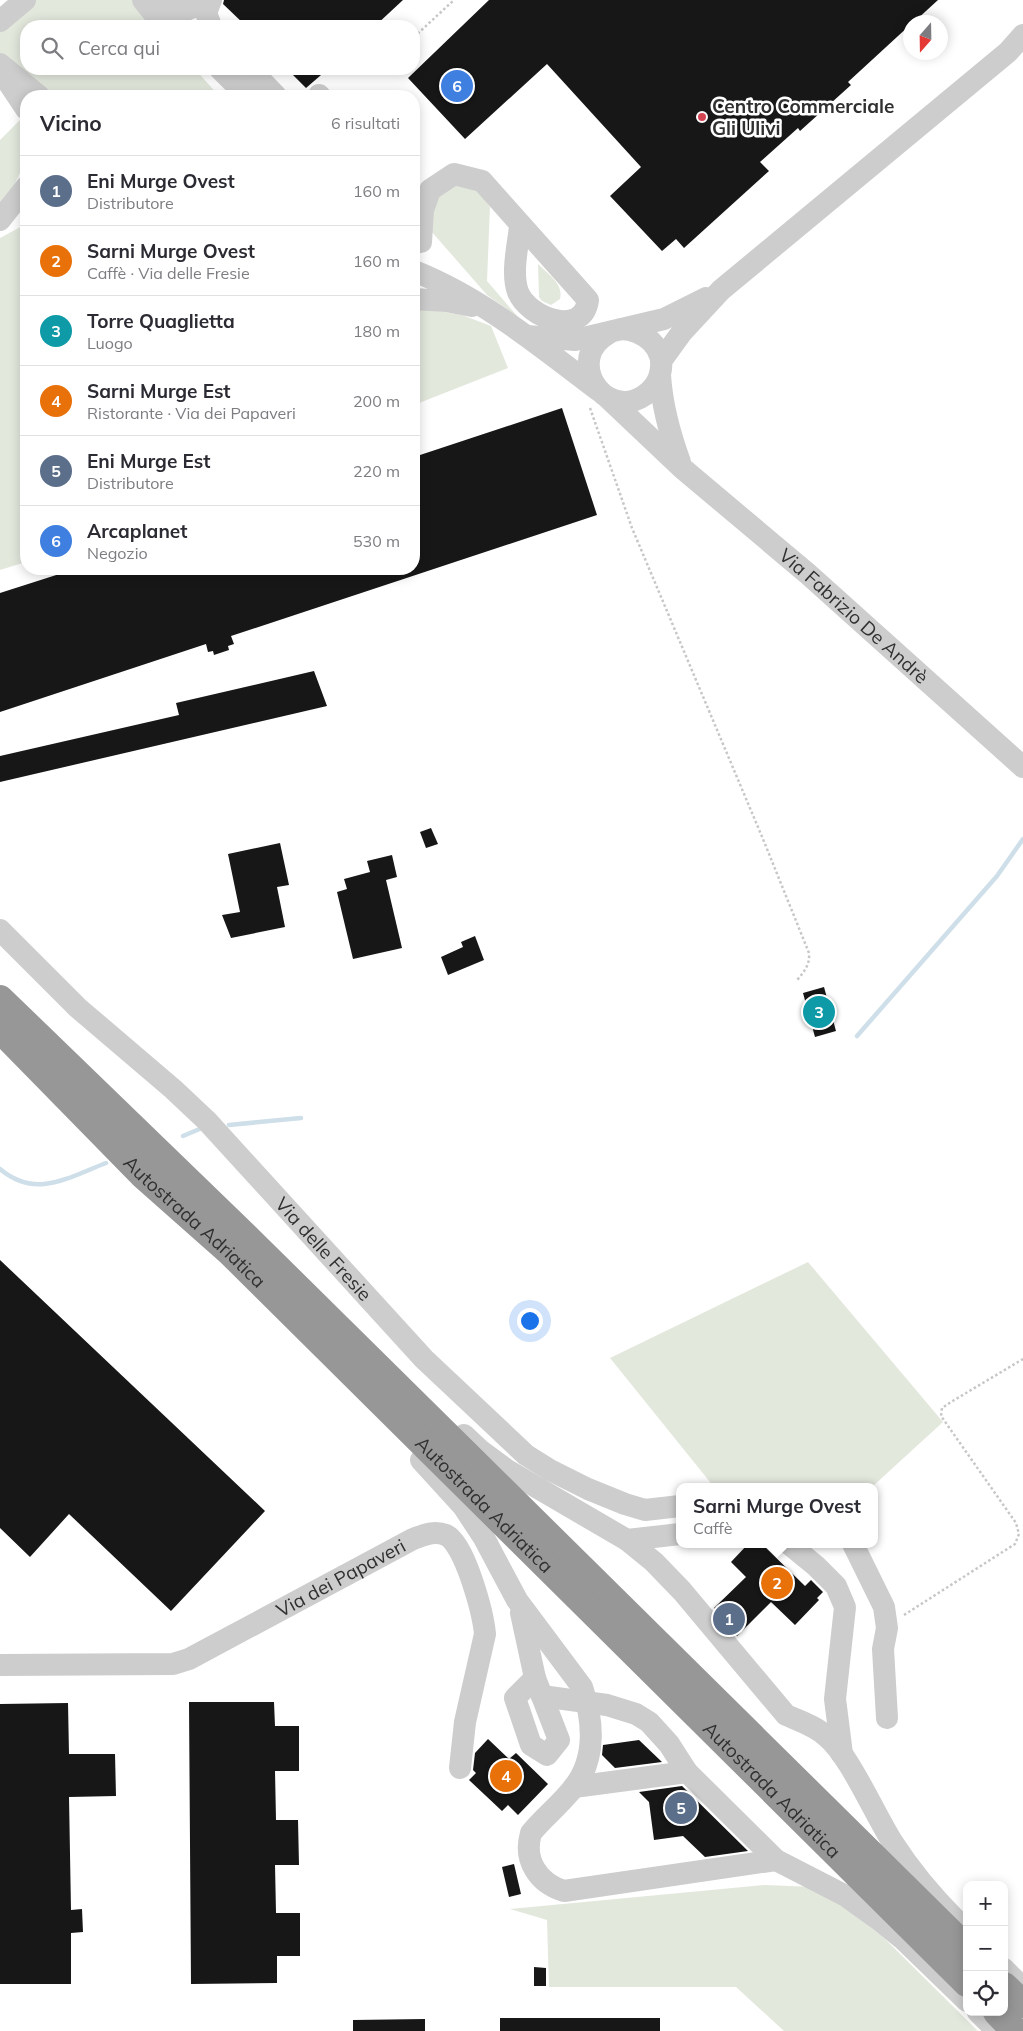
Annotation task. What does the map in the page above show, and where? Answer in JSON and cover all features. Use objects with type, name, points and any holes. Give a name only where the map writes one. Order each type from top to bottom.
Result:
[{"type":"highway","name":"Autostrada Adriatica","points":[[0,1000],[963,1979]]},
{"type":"highway","name":"Autostrada Adriatica","points":[[0,1029],[143,1175],[237,1243],[963,1945]]},
{"type":"highway","points":[[1008,1990],[1023,2004]]},
{"type":"highway","points":[[1000,2016],[1016,2031]]},
{"type":"street","points":[[0,21],[25,0]]},
{"type":"street","points":[[155,8],[173,12],[185,12],[203,8],[209,20]]},
{"type":"street","points":[[155,8],[170,20]]},
{"type":"street","points":[[682,468],[666,426],[661,400],[660,368],[657,350],[651,340],[641,333],[615,331],[598,340],[592,348],[588,361],[591,378],[602,394],[626,402],[640,398],[650,391],[660,368],[682,332],[721,290],[1008,52],[1023,35]]},
{"type":"street","points":[[0,64],[32,90]]},
{"type":"street","points":[[0,73],[11,85],[20,99]]},
{"type":"street","points":[[208,75],[221,90]]},
{"type":"street","points":[[227,75],[241,90]]},
{"type":"street","points":[[256,75],[270,90]]},
{"type":"street","points":[[420,222],[430,190],[454,174],[482,182],[520,226]]},
{"type":"street","points":[[0,220],[20,195]]},
{"type":"street","points":[[0,226],[20,216]]},
{"type":"street","points":[[420,243],[445,284]]},
{"type":"street","name":"Via Fabrizio De Andrè","points":[[420,274],[445,284],[488,310],[527,336],[602,394],[682,468],[808,574],[1023,767]]},
{"type":"street","points":[[527,336],[575,340],[615,331],[664,319],[721,290]]},
{"type":"street","points":[[420,299],[446,301],[488,310]]},
{"type":"street","name":"Via delle Fresie","points":[[0,930],[78,1008],[173,1088],[207,1121],[424,1359],[526,1455],[581,1485],[625,1504],[645,1510],[676,1506]]},
{"type":"street","points":[[237,1243],[304,1276],[480,1450],[535,1488],[626,1540],[654,1562],[682,1591],[786,1715],[809,1724],[827,1736],[842,1755],[898,1850],[941,1905],[963,1927]]},
{"type":"street","points":[[237,1243],[263,1301],[436,1474],[463,1506],[484,1538],[517,1600],[582,1687],[591,1716],[588,1756],[574,1787],[531,1833],[528,1843],[528,1855],[533,1869],[542,1880],[552,1887],[564,1891],[776,1860]]},
{"type":"street","name":"Via dei Papaveri","points":[[0,1665],[173,1664],[189,1658],[413,1539],[428,1533],[436,1533],[453,1540],[461,1552],[484,1621],[483,1646],[465,1722],[460,1768]]},
{"type":"street","points":[[626,1540],[676,1534]]},
{"type":"street","points":[[794,1548],[836,1586],[845,1607],[835,1699],[842,1755]]},
{"type":"street","points":[[855,1548],[884,1607],[887,1628],[883,1649],[887,1718]]},
{"type":"street","points":[[517,1600],[539,1687],[587,1702],[606,1704],[636,1714],[649,1722],[669,1744],[687,1772],[776,1860],[846,1896],[878,1919],[904,1940],[963,1997]]},
{"type":"street","points":[[574,1787],[687,1772]]},
{"type":"street","points":[[1006,1971],[1023,1988]]},
{"type":"street","points":[[982,2016],[997,2031]]},
{"type":"path","points":[[420,31],[454,0]]},
{"type":"path","points":[[602,394],[589,402],[590,413],[632,528],[809,953],[810,959],[806,970],[797,980]]},
{"type":"path","points":[[887,1628],[900,1617],[1015,1544],[1019,1534],[1016,1523],[941,1416],[942,1408],[946,1405],[1023,1359]]},
{"type":"shaded area","points":[[36,0],[134,0],[151,20],[20,20],[20,74],[0,57],[0,29]]},
{"type":"shaded area","points":[[21,75],[200,75],[214,90],[39,90]]},
{"type":"shaded area","points":[[20,120],[20,174],[14,186],[0,205],[0,140]]},
{"type":"shaded area","points":[[461,184],[479,191],[490,207],[487,281],[518,317],[487,295],[431,231],[432,202],[443,191]]},
{"type":"shaded area","points":[[20,227],[20,564],[0,570],[0,238]]},
{"type":"shaded area","points":[[538,264],[560,289],[560,299],[551,305],[542,301],[539,297]]},
{"type":"shaded area","points":[[420,308],[462,315],[491,326],[508,368],[420,403]]},
{"type":"shaded area","points":[[808,1262],[943,1422],[876,1483],[711,1483],[610,1358]]},
{"type":"shaded area","points":[[765,1885],[816,1887],[827,1892],[883,1937],[978,2031],[784,2031],[736,1987],[549,1987],[547,1920],[510,1909]]},
{"type":"building","points":[[224,0],[403,0],[381,20],[240,20],[223,4]]},
{"type":"building","name":"Centro Commerciale Gli Ulivi","points":[[489,0],[938,0],[922,15],[903,15],[903,31],[848,82],[851,85],[800,131],[798,128],[760,162],[769,171],[684,248],[676,239],[662,251],[610,196],[641,167],[547,64],[465,139],[408,78],[411,75],[420,75],[420,66]]},
{"type":"building","points":[[293,75],[321,75],[306,88]]},
{"type":"building","points":[[562,408],[597,515],[420,574],[420,455]]},
{"type":"building","points":[[56,575],[416,575],[231,636],[234,644],[228,646],[229,650],[214,655],[213,651],[208,652],[206,644],[0,712],[0,593]]},
{"type":"building","points":[[314,671],[327,706],[0,782],[0,756],[179,715],[176,703]]},
{"type":"building","points":[[431,828],[438,844],[426,848],[420,832]]},
{"type":"building","points":[[280,843],[289,885],[277,887],[285,927],[231,938],[222,915],[240,912],[228,854]]},
{"type":"building","points":[[392,855],[397,877],[386,880],[402,948],[353,959],[337,892],[347,889],[344,879],[370,872],[367,861]]},
{"type":"building","points":[[475,936],[484,960],[448,975],[441,957],[463,947],[461,942]]},
{"type":"building","points":[[824,987],[836,1031],[815,1037],[803,993]]},
{"type":"building","points":[[0,1260],[265,1511],[171,1611],[69,1514],[30,1557],[0,1528]]},
{"type":"building","points":[[744,1548],[766,1548],[805,1586],[811,1580],[823,1592],[817,1598],[819,1600],[795,1625],[771,1602],[737,1636],[714,1608],[746,1577],[731,1562]]},
{"type":"building","points":[[189,1702],[274,1702],[275,1726],[299,1726],[299,1771],[275,1771],[276,1820],[298,1820],[299,1865],[275,1865],[276,1913],[300,1913],[300,1956],[277,1956],[277,1983],[191,1984]]},
{"type":"building","points":[[68,1703],[69,1754],[115,1754],[116,1796],[69,1797],[71,1910],[82,1909],[83,1932],[71,1933],[71,1984],[0,1984],[0,1704]]},
{"type":"building","points":[[488,1739],[509,1759],[516,1753],[548,1784],[518,1815],[508,1805],[502,1811],[469,1780],[476,1773],[473,1770],[475,1753]]},
{"type":"building","points":[[639,1740],[662,1762],[615,1768],[602,1755],[603,1745]]},
{"type":"building","points":[[682,1786],[748,1851],[705,1857],[683,1836],[654,1840],[649,1802],[639,1792]]},
{"type":"building","points":[[514,1864],[521,1894],[509,1897],[502,1867]]},
{"type":"building","points":[[534,1967],[546,1968],[546,1986],[534,1986]]},
{"type":"building","points":[[500,2018],[660,2018],[660,2031],[500,2031]]},
{"type":"building","points":[[425,2019],[425,2031],[353,2031],[353,2020]]},
{"type":"waterway","points":[[857,1036],[997,876],[1023,839]]},
{"type":"waterway","points":[[229,1125],[301,1118]]},
{"type":"waterway","points":[[183,1136],[202,1128]]},
{"type":"waterway","points":[[0,1169],[13,1178],[26,1183],[39,1184],[65,1179],[106,1163]]},
{"type":"place","name":"Arcaplanet","points":[[457,86]]},
{"type":"place","name":"Centro Commerciale Gli Ulivi","points":[[702,117]]},
{"type":"place","name":"Torre Quaglietta","points":[[819,1012]]},
{"type":"place","name":"Sarni Murge Ovest","points":[[777,1583]]},
{"type":"place","name":"Eni Murge Ovest","points":[[729,1619]]},
{"type":"place","name":"Sarni Murge Est","points":[[506,1776]]},
{"type":"place","name":"Eni Murge Est","points":[[681,1808]]}]
